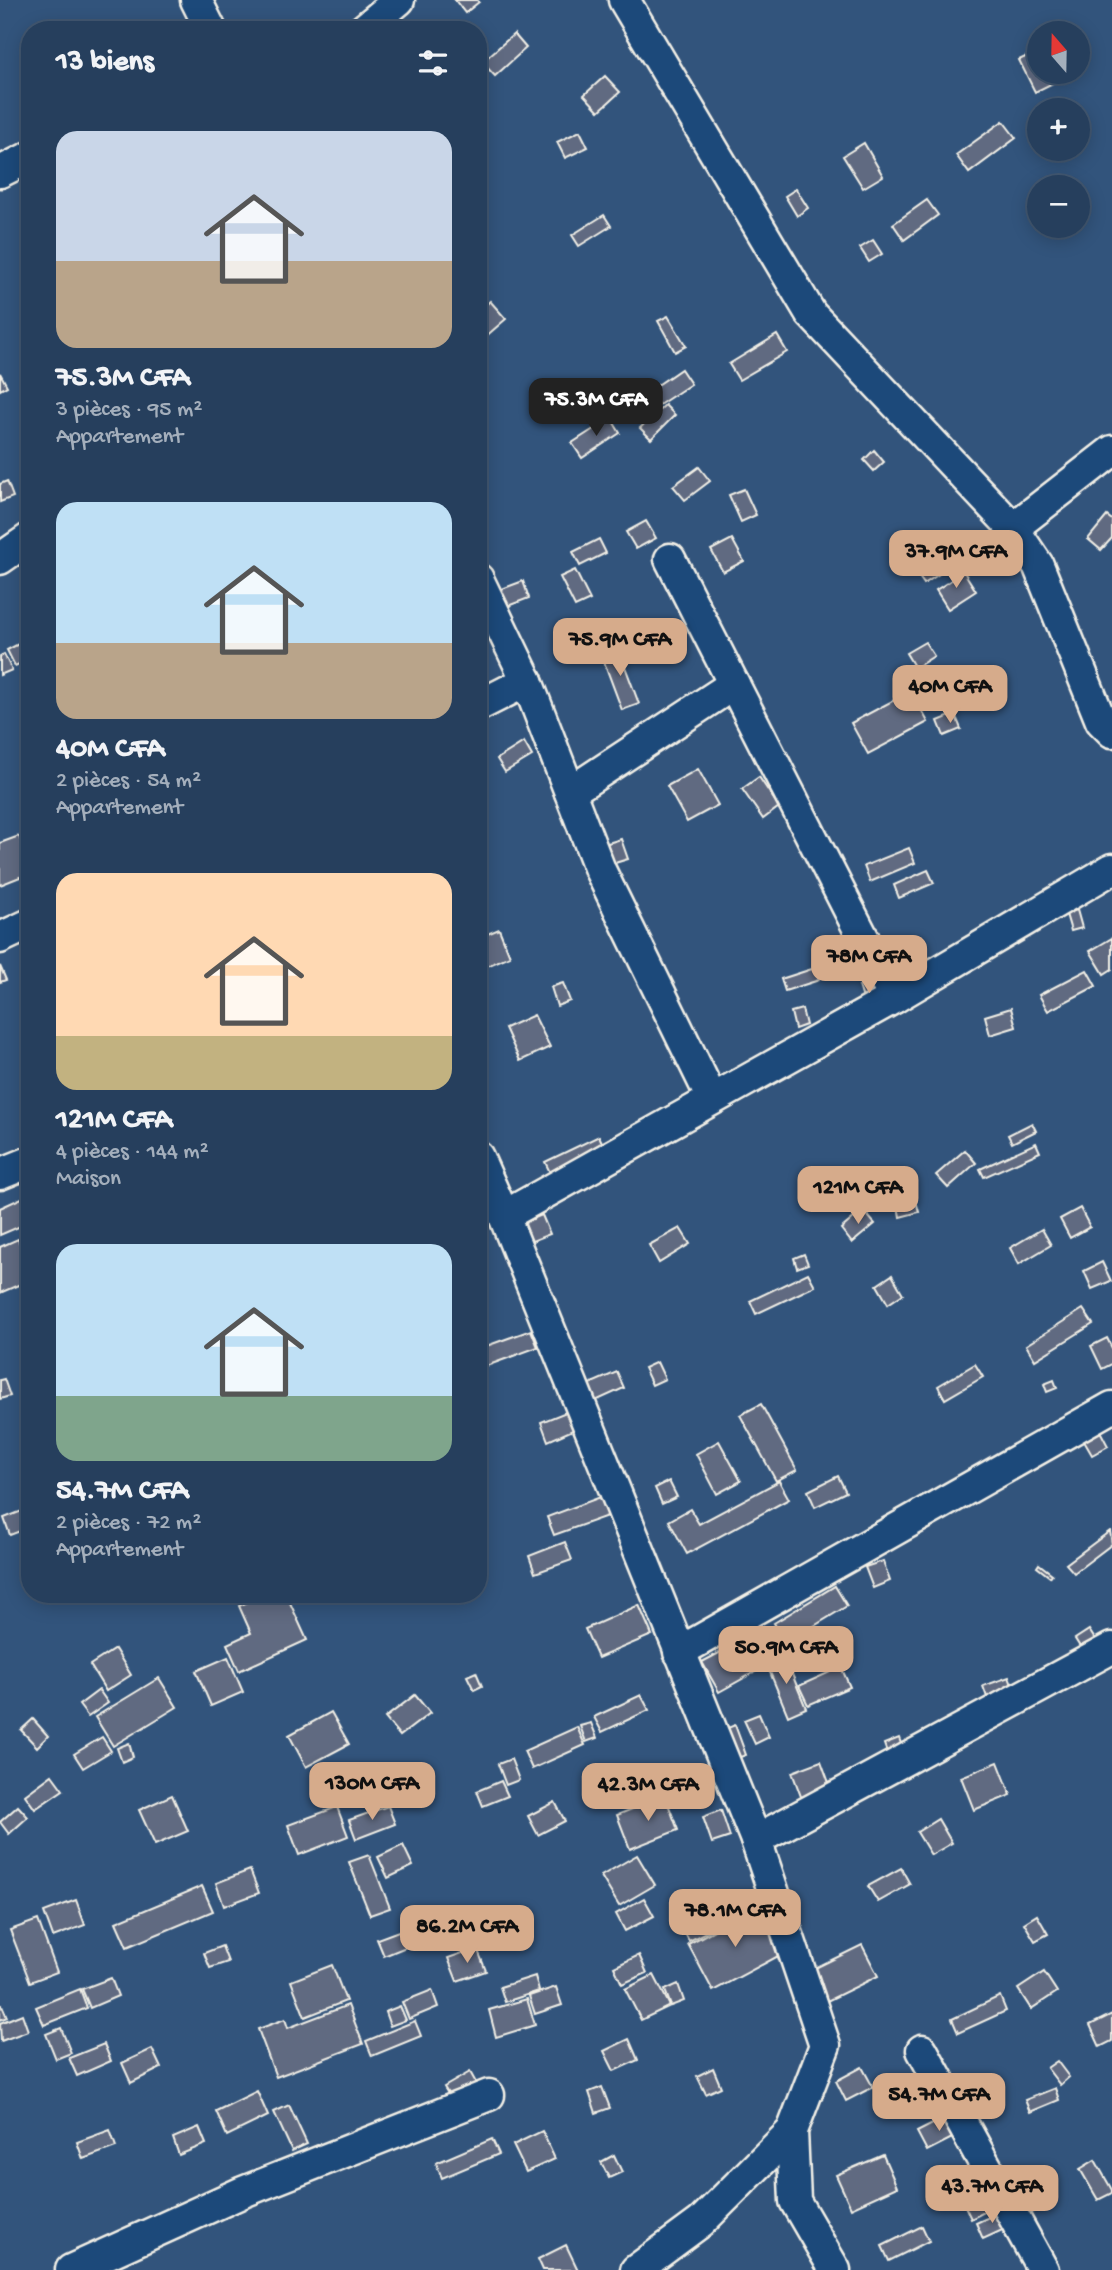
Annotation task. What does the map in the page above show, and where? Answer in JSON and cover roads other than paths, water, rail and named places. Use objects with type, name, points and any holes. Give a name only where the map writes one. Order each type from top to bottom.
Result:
[{"type":"street","points":[[196,0],[206,21]]},
{"type":"street","points":[[374,21],[399,0]]},
{"type":"street","points":[[624,0],[811,314],[1013,528],[1038,565],[1101,720],[1112,732]]},
{"type":"street","points":[[0,172],[21,162]]},
{"type":"street","points":[[1013,528],[1112,452]]},
{"type":"street","points":[[0,559],[21,544]]},
{"type":"street","points":[[670,559],[894,998]]},
{"type":"street","points":[[487,598],[527,681],[600,870],[712,1099]]},
{"type":"street","points":[[487,701],[527,681]]},
{"type":"street","points":[[570,792],[734,684]]},
{"type":"street","points":[[504,1216],[894,998],[1112,869]]},
{"type":"street","points":[[0,938],[21,928]]},
{"type":"street","points":[[0,1174],[21,1166]]},
{"type":"street","points":[[487,1177],[756,1840],[825,2045],[792,2131],[795,2201],[835,2270]]},
{"type":"street","points":[[679,1651],[1112,1407]]},
{"type":"street","points":[[756,1840],[1112,1648]]},
{"type":"street","points":[[922,2050],[1043,2270]]},
{"type":"street","points":[[71,2270],[243,2192],[489,2095]]},
{"type":"street","points":[[636,2270],[701,2222],[792,2131]]}]
